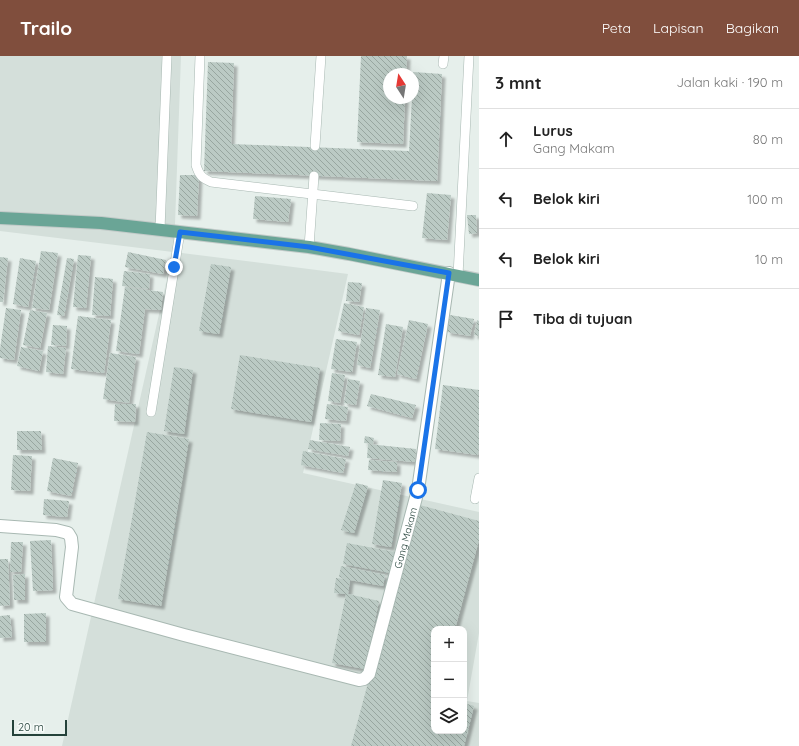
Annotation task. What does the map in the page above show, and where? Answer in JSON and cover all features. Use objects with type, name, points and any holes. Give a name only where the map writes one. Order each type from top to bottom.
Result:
[{"type":"main road","points":[[0,218],[101,223],[309,247],[479,280]]},
{"type":"street","name":"Gang Makam","points":[[0,526],[56,530],[68,533],[71,538],[72,547],[66,597],[72,604],[184,635],[359,680],[364,679],[369,674],[418,490],[454,274]]},
{"type":"lane","points":[[160,229],[167,56]]},
{"type":"lane","points":[[200,56],[196,165],[199,174],[204,179],[211,182],[413,206]]},
{"type":"lane","points":[[315,146],[321,56]]},
{"type":"lane","points":[[454,274],[469,56]]},
{"type":"lane","points":[[309,247],[314,176]]},
{"type":"lane","points":[[151,412],[180,232]]},
{"type":"lane","points":[[475,499],[479,478]]},
{"type":"shaded area","points":[[0,56],[181,56],[174,252],[348,274],[303,473],[479,512],[479,633],[467,701],[479,703],[479,746],[62,746],[173,252],[0,231]]},
{"type":"building","points":[[361,56],[407,56],[406,68],[383,68],[383,104],[405,104],[403,144],[357,142]]},
{"type":"building","points":[[208,62],[234,63],[231,144],[409,151],[412,104],[419,104],[419,72],[442,74],[437,181],[204,171]]},
{"type":"building","points":[[180,175],[199,175],[197,216],[178,215]]},
{"type":"building","points":[[427,193],[451,195],[447,240],[422,238]]},
{"type":"building","points":[[255,196],[291,199],[288,222],[253,219]]},
{"type":"building","points":[[467,215],[476,215],[477,233],[469,234]]},
{"type":"building","points":[[41,251],[58,253],[49,310],[32,308]]},
{"type":"building","points":[[128,252],[166,260],[163,274],[125,267]]},
{"type":"building","points":[[78,255],[91,256],[86,308],[73,307]]},
{"type":"building","points":[[0,257],[8,258],[3,302],[0,302]]},
{"type":"building","points":[[20,258],[36,261],[28,307],[13,304]]},
{"type":"building","points":[[67,258],[74,259],[64,316],[57,315]]},
{"type":"building","points":[[211,264],[231,267],[219,334],[199,331]]},
{"type":"building","points":[[124,271],[150,274],[149,289],[122,286]]},
{"type":"building","points":[[95,277],[113,279],[110,316],[92,315]]},
{"type":"building","points":[[348,282],[362,283],[359,302],[346,301]]},
{"type":"building","points":[[125,287],[163,292],[161,310],[145,309],[139,354],[116,351]]},
{"type":"building","points":[[344,303],[364,307],[359,335],[338,331]]},
{"type":"building","points":[[6,308],[21,310],[14,360],[0,358]]},
{"type":"building","points":[[366,308],[380,310],[370,368],[357,365]]},
{"type":"building","points":[[30,310],[47,313],[40,348],[23,345]]},
{"type":"building","points":[[450,315],[474,319],[470,336],[447,332]]},
{"type":"building","points":[[78,316],[111,320],[104,373],[71,369]]},
{"type":"building","points":[[409,320],[428,324],[416,379],[397,374]]},
{"type":"building","points":[[477,320],[479,321],[479,336],[474,335]]},
{"type":"building","points":[[386,324],[403,327],[395,377],[378,375]]},
{"type":"building","points":[[53,325],[67,326],[66,346],[51,345]]},
{"type":"building","points":[[336,339],[357,342],[352,372],[331,369]]},
{"type":"building","points":[[48,346],[66,348],[63,374],[46,372]]},
{"type":"building","points":[[21,347],[43,351],[39,371],[17,366]]},
{"type":"building","points":[[110,353],[136,357],[129,403],[103,399]]},
{"type":"building","points":[[240,355],[320,368],[311,422],[231,409]]},
{"type":"building","points":[[174,367],[193,370],[184,434],[164,431]]},
{"type":"building","points":[[332,373],[345,375],[340,403],[328,401]]},
{"type":"building","points":[[348,379],[360,381],[356,405],[344,403]]},
{"type":"building","points":[[443,385],[479,390],[478,455],[435,449]]},
{"type":"building","points":[[371,394],[416,405],[412,418],[367,406]]},
{"type":"building","points":[[115,404],[136,404],[135,422],[114,421]]},
{"type":"building","points":[[327,404],[348,407],[346,421],[325,419]]},
{"type":"building","points":[[320,423],[341,424],[340,441],[319,440]]},
{"type":"building","points":[[17,431],[41,431],[42,450],[17,450]]},
{"type":"building","points":[[147,432],[189,439],[161,606],[118,599]]},
{"type":"building","points":[[365,436],[374,438],[373,444],[364,443]]},
{"type":"building","points":[[310,440],[350,447],[348,456],[308,449]]},
{"type":"building","points":[[368,444],[416,449],[415,462],[367,458]]},
{"type":"building","points":[[303,451],[346,459],[343,473],[301,465]]},
{"type":"building","points":[[13,455],[32,456],[30,491],[11,490]]},
{"type":"building","points":[[53,458],[78,463],[71,496],[47,491]]},
{"type":"building","points":[[369,460],[397,462],[397,472],[368,470]]},
{"type":"building","points":[[383,480],[402,483],[391,547],[372,544]]},
{"type":"building","points":[[356,483],[368,486],[354,533],[341,530]]},
{"type":"building","points":[[44,499],[69,501],[67,517],[43,515]]},
{"type":"building","points":[[416,504],[479,521],[479,540],[456,626],[431,626],[431,734],[467,734],[464,746],[351,746]]},
{"type":"building","points":[[51,540],[53,590],[33,591],[30,541]]},
{"type":"building","points":[[11,542],[23,542],[21,572],[10,572]]},
{"type":"building","points":[[347,543],[395,552],[391,573],[343,564]]},
{"type":"building","points":[[0,559],[8,559],[10,605],[0,606]]},
{"type":"building","points":[[341,566],[385,575],[383,586],[350,580],[348,594],[379,601],[365,669],[332,663],[346,594],[334,593],[336,578],[346,579],[339,577]]},
{"type":"building","points":[[25,574],[25,600],[14,600],[13,575]]},
{"type":"building","points":[[46,613],[46,642],[24,642],[24,614]]},
{"type":"building","points":[[10,615],[12,637],[0,638],[0,616]]},
{"type":"building","points":[[467,704],[474,706],[467,734]]},
{"type":"route","points":[[174,267],[180,232],[309,247],[449,273],[418,490]]}]
